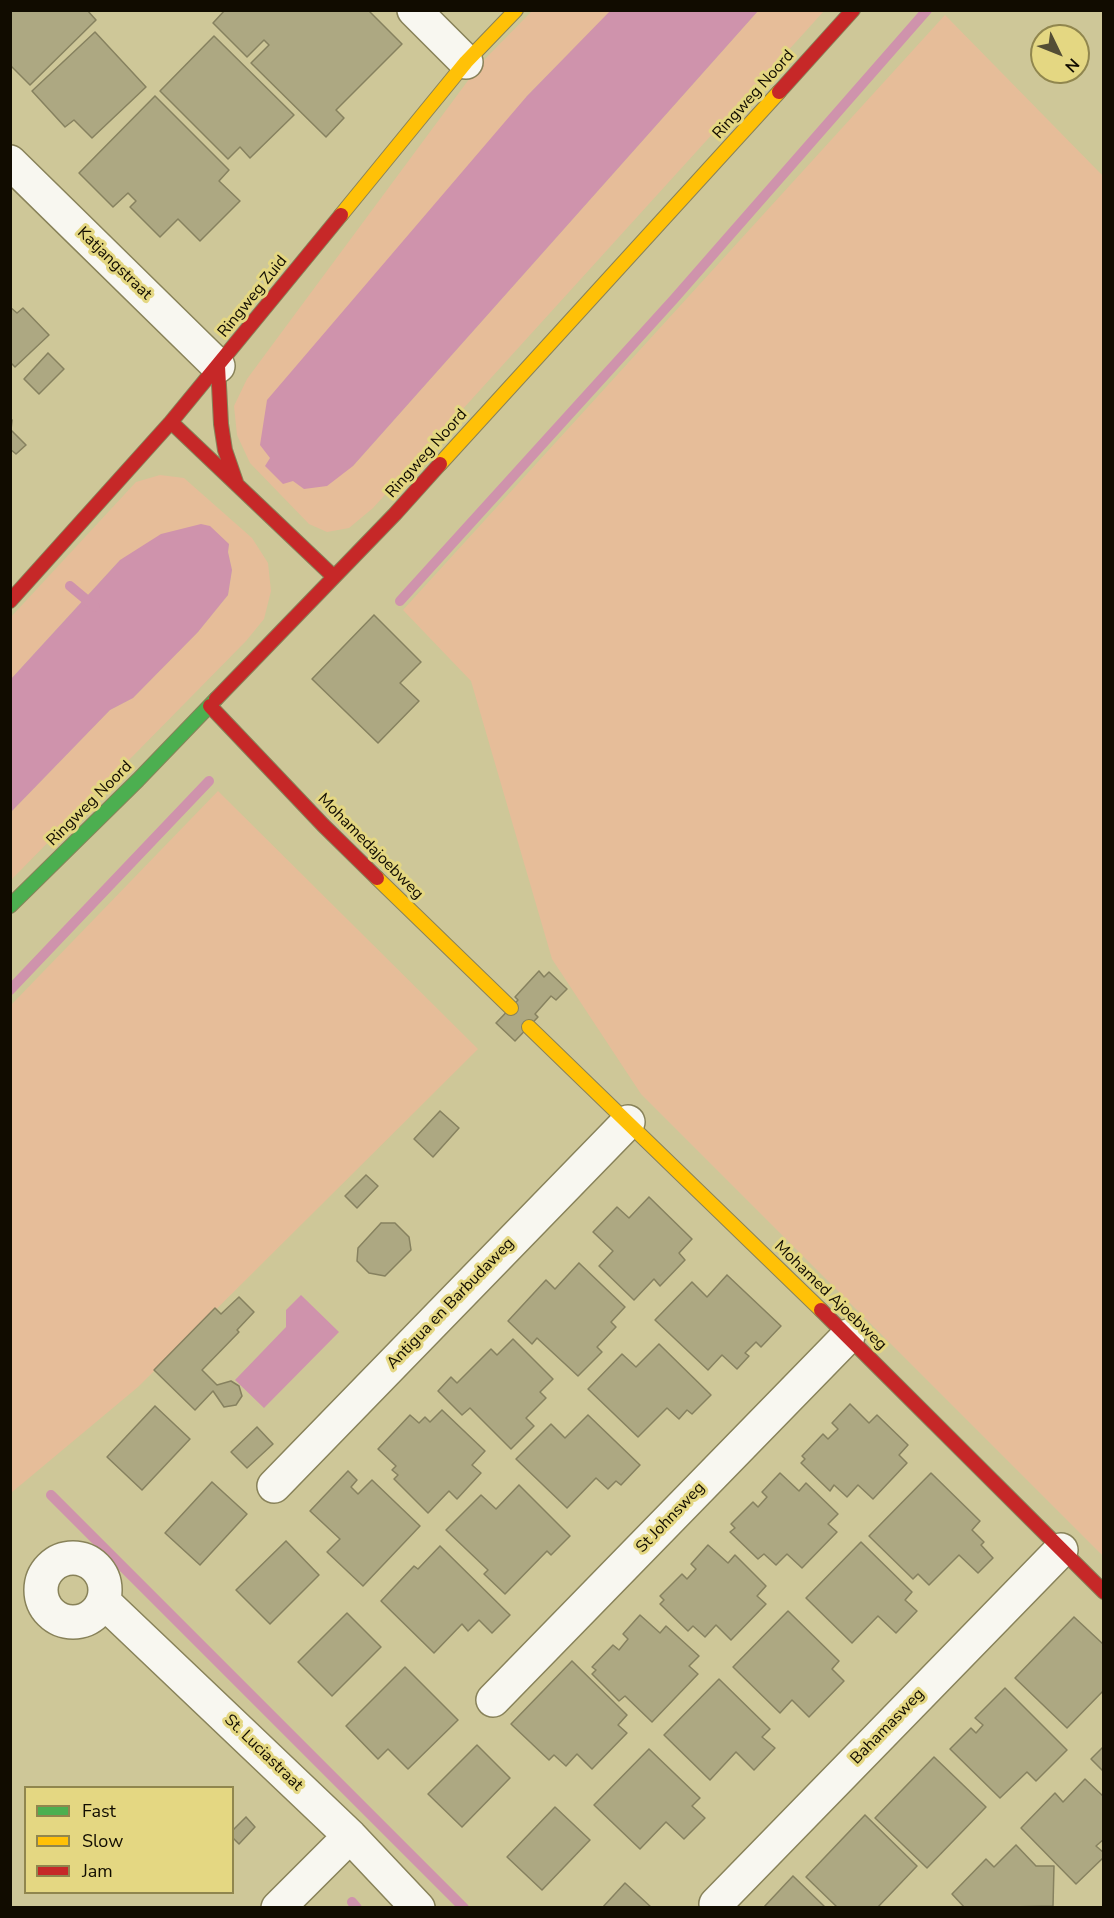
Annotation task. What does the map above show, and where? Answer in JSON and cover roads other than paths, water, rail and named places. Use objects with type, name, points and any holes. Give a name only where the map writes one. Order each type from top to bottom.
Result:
[{"type":"street","points":[[414,10],[466,62]]},
{"type":"street","name":"Ringweg Zuid","points":[[10,601],[171,422],[466,62],[516,10]]},
{"type":"street","name":"Ringweg Noord","points":[[10,906],[210,706],[395,514],[853,10]]},
{"type":"street","name":"Katjangstraat","points":[[10,162],[218,366]]},
{"type":"street","points":[[218,366],[221,424],[225,450],[237,483]]},
{"type":"street","points":[[171,422],[334,577]]},
{"type":"street","name":"Mohamedajoebweg","points":[[210,706],[323,825],[510,1008]]},
{"type":"street","name":"Mohamed Ajoebweg","points":[[529,1027],[848,1336],[1104,1592]]},
{"type":"street","name":"Antigua en Barbudaweg","points":[[274,1486],[628,1122]]},
{"type":"street","name":"St Johnsweg","points":[[494,1700],[848,1336]]},
{"type":"street","name":"Bahamasweg","points":[[716,1904],[1061,1550]]},
{"type":"street","name":"St. Luciastraat","points":[[103,1601],[350,1836],[418,1908]]},
{"type":"street","points":[[278,1908],[350,1836]]},
{"type":"waterway","points":[[400,601],[674,299],[927,10]]},
{"type":"waterway","points":[[70,586],[95,607]]},
{"type":"waterway","points":[[10,990],[209,781]]},
{"type":"waterway","points":[[51,1495],[464,1908]]},
{"type":"waterway","points":[[352,1902],[357,1908]]}]
